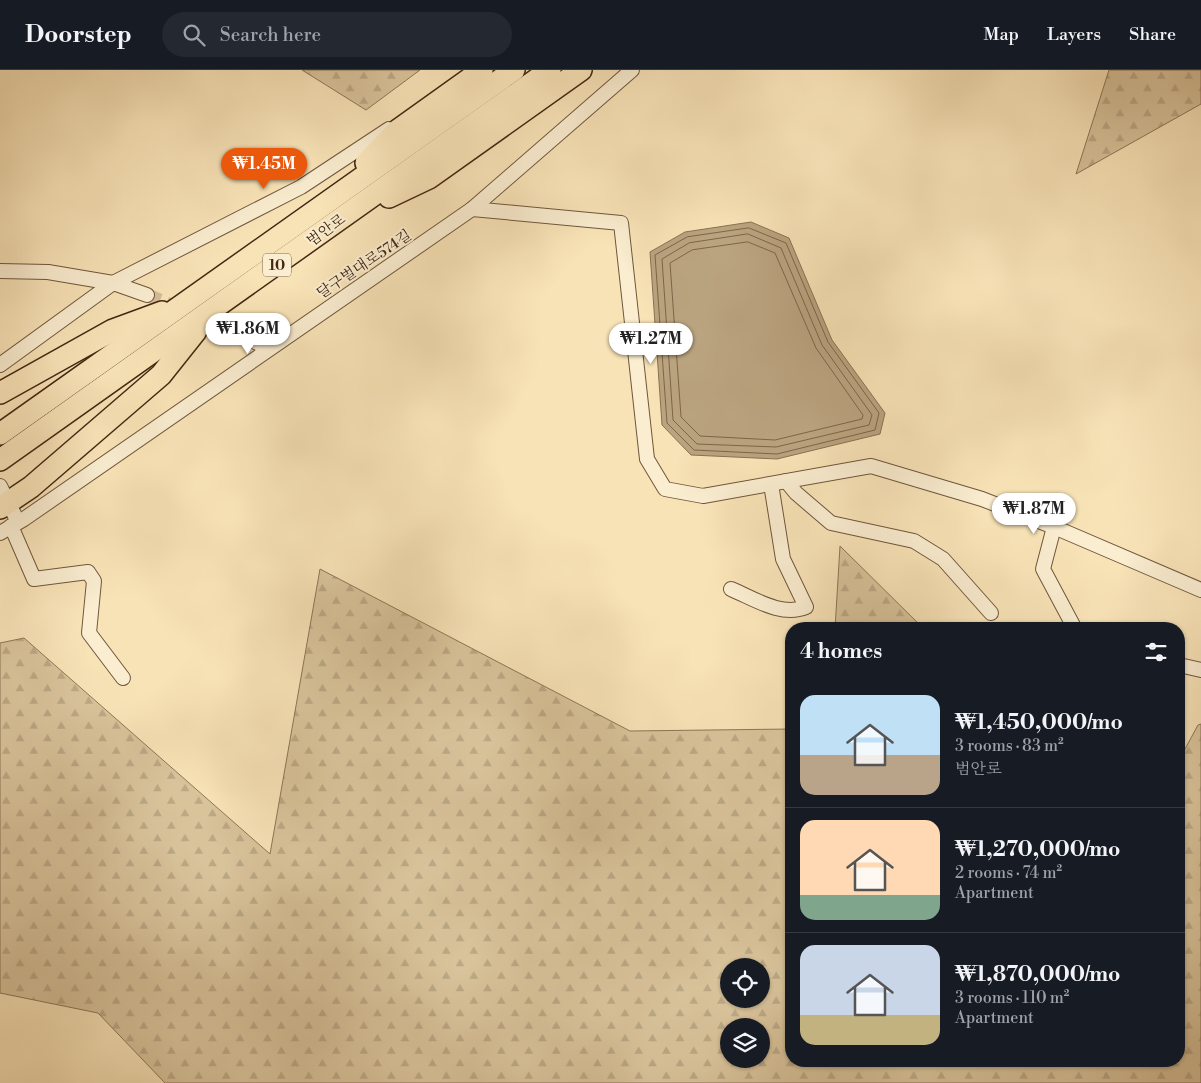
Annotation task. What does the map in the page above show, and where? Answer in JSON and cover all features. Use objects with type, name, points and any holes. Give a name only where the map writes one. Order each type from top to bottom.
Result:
[{"type":"highway","points":[[328,202],[398,130],[481,70]]},
{"type":"highway","name":"범안로","points":[[0,434],[514,70]]},
{"type":"highway","name":"범안로","points":[[1,459],[550,70]]},
{"type":"highway","points":[[335,223],[429,178],[581,70]]},
{"type":"highway","points":[[0,393],[113,330],[190,301]]},
{"type":"highway","points":[[3,499],[78,448],[161,375],[210,312]]},
{"type":"street","points":[[0,365],[113,283],[301,187],[481,70]]},
{"type":"street","name":"달구벌대로574길","points":[[10,527],[472,209],[632,70]]},
{"type":"street","points":[[472,209],[621,223],[647,459],[665,489],[703,496],[871,466],[982,499],[1054,527],[1201,590]]},
{"type":"street","points":[[0,271],[48,272],[113,283],[147,295]]},
{"type":"street","points":[[239,335],[269,348]]},
{"type":"street","points":[[786,481],[796,493],[831,523],[914,541],[943,559],[990,613]]},
{"type":"street","points":[[731,589],[785,612],[806,607],[783,559],[771,484]]},
{"type":"street","points":[[3,499],[10,527],[34,579],[88,572],[94,581],[89,633],[123,678]]},
{"type":"street","points":[[1054,527],[1044,569],[1071,622]]},
{"type":"street","points":[[1185,667],[1201,670]]},
{"type":"green space","points":[[302,70],[420,70],[366,110]]},
{"type":"green space","points":[[1109,70],[1201,70],[1201,104],[1076,174]]},
{"type":"green space","points":[[840,546],[917,622],[835,622]]},
{"type":"green space","points":[[320,569],[630,731],[785,729],[785,1067],[1185,1067],[1185,749],[1198,725],[1201,724],[1201,1083],[165,1083],[98,1013],[0,993],[0,643],[24,638],[270,854]]},
{"type":"water","points":[[751,222],[789,238],[832,340],[885,413],[880,434],[777,459],[691,455],[662,425],[650,252],[685,232]]},
{"type":"tunnel","points":[[147,295],[239,335]]}]
